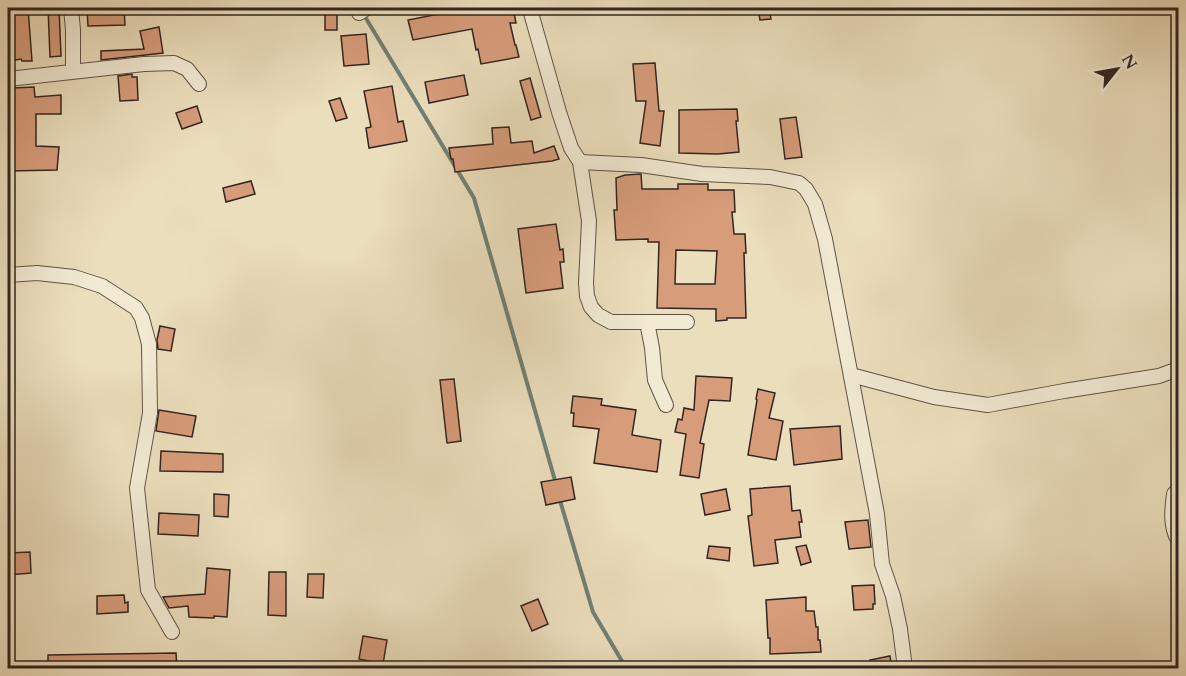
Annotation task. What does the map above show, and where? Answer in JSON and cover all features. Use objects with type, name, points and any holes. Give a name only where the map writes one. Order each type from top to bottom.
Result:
[{"type":"street","points":[[71,8],[74,30],[73,71]]},
{"type":"street","points":[[531,8],[559,112],[571,148],[580,162],[589,221],[586,283],[591,308],[611,322],[687,322]]},
{"type":"street","points":[[8,79],[144,64],[174,63],[187,69],[200,84]]},
{"type":"street","points":[[580,162],[641,165],[702,174],[770,177],[798,183],[806,189],[815,204],[825,239],[877,514],[882,564],[893,596],[905,669]]},
{"type":"street","points":[[8,275],[37,273],[74,277],[102,286],[136,308],[142,318],[149,344],[150,413],[137,488],[148,590],[172,632]]},
{"type":"street","points":[[647,322],[652,348],[654,380],[666,405]]},
{"type":"street","points":[[851,375],[934,398],[988,405],[1159,376],[1179,369]]},
{"type":"street","points":[[1179,490],[1174,494],[1172,512],[1174,533],[1179,540]]},
{"type":"building","points":[[8,8],[28,8],[32,61],[21,59],[9,61]]},
{"type":"building","points":[[48,8],[59,8],[61,56],[50,57]]},
{"type":"building","points":[[87,8],[124,8],[125,25],[88,26]]},
{"type":"building","points":[[325,8],[337,8],[337,30],[325,30]]},
{"type":"building","points":[[469,8],[513,8],[516,23],[510,23],[519,57],[481,64],[472,29],[413,40],[408,20]]},
{"type":"building","points":[[758,8],[769,8],[771,19],[760,20]]},
{"type":"building","points":[[159,27],[163,53],[101,60],[101,51],[144,49],[140,31]]},
{"type":"building","points":[[366,34],[369,64],[344,66],[341,36]]},
{"type":"building","points":[[655,63],[659,111],[664,111],[660,146],[640,143],[646,101],[636,101],[633,64]]},
{"type":"building","points":[[132,74],[132,77],[137,77],[138,100],[120,101],[118,76]]},
{"type":"building","points":[[464,75],[468,95],[429,103],[425,82]]},
{"type":"building","points":[[530,78],[541,117],[531,120],[520,81]]},
{"type":"building","points":[[392,86],[398,122],[403,121],[407,141],[369,148],[366,128],[371,127],[364,91]]},
{"type":"building","points":[[34,87],[35,97],[61,95],[61,114],[36,114],[36,146],[59,147],[57,170],[8,171],[8,145],[12,145],[13,88]]},
{"type":"building","points":[[340,98],[347,118],[336,121],[329,101]]},
{"type":"building","points":[[197,106],[202,122],[182,129],[176,113]]},
{"type":"building","points":[[737,109],[739,152],[679,153],[679,110]]},
{"type":"building","points":[[796,117],[802,157],[785,159],[780,119]]},
{"type":"building","points":[[509,127],[511,143],[532,141],[534,153],[554,146],[559,159],[455,172],[449,148],[493,144],[492,128]]},
{"type":"building","points":[[641,174],[642,189],[678,189],[678,184],[708,184],[708,190],[734,190],[735,212],[732,212],[734,234],[745,234],[746,318],[727,318],[727,320],[716,321],[716,309],[657,308],[659,242],[648,242],[648,239],[616,240],[614,210],[617,210],[616,178]],"holes":[[[676,250],[717,251],[715,284],[675,284]]]},
{"type":"building","points":[[251,181],[255,194],[226,202],[223,188]]},
{"type":"building","points":[[556,224],[560,250],[563,249],[564,262],[560,262],[563,288],[526,293],[518,229]]},
{"type":"building","points":[[160,326],[175,329],[171,351],[158,349]]},
{"type":"building","points":[[696,376],[732,378],[730,401],[709,400],[700,443],[704,444],[699,478],[680,475],[686,434],[675,432],[678,419],[682,420],[684,408],[694,410]]},
{"type":"building","points":[[454,379],[461,441],[447,443],[440,380]]},
{"type":"building","points":[[758,389],[775,393],[769,418],[783,421],[776,460],[748,455]]},
{"type":"building","points":[[573,396],[602,399],[601,405],[636,410],[632,435],[661,440],[657,472],[594,463],[599,429],[573,426],[574,413],[571,413]]},
{"type":"building","points":[[159,410],[196,416],[192,437],[156,431]]},
{"type":"building","points":[[840,426],[842,459],[794,465],[790,429]]},
{"type":"building","points":[[161,451],[223,454],[223,472],[160,471]]},
{"type":"building","points":[[571,477],[575,499],[546,505],[541,482]]},
{"type":"building","points":[[790,486],[792,511],[800,510],[801,537],[775,540],[778,563],[754,566],[748,516],[752,515],[750,489]]},
{"type":"building","points":[[726,489],[730,510],[705,515],[701,494]]},
{"type":"building","points":[[214,494],[229,495],[228,517],[214,516]]},
{"type":"building","points":[[159,513],[199,515],[198,536],[158,534]]},
{"type":"building","points":[[868,520],[871,547],[849,549],[845,522]]},
{"type":"building","points":[[806,545],[811,562],[801,565],[796,547]]},
{"type":"building","points":[[709,546],[730,548],[729,561],[707,558]]},
{"type":"building","points":[[30,552],[31,573],[8,575],[8,553]]},
{"type":"building","points":[[207,568],[230,570],[227,617],[189,617],[188,606],[169,608],[163,597],[205,594]]},
{"type":"building","points":[[269,572],[286,572],[286,616],[268,615]]},
{"type":"building","points":[[308,574],[324,574],[323,598],[307,597]]},
{"type":"building","points":[[874,585],[873,609],[854,610],[852,586]]},
{"type":"building","points":[[124,595],[125,603],[128,602],[128,612],[97,614],[97,596]]},
{"type":"building","points":[[806,597],[806,611],[814,611],[821,652],[770,654],[766,600]]},
{"type":"building","points":[[538,599],[548,624],[532,631],[521,606]]},
{"type":"building","points":[[363,636],[387,640],[383,664],[359,659]]},
{"type":"building","points":[[176,653],[177,669],[48,669],[48,655]]},
{"type":"building","points":[[890,656],[892,669],[872,669],[870,660]]},
{"type":"waterway","points":[[364,15],[474,198],[556,484]]},
{"type":"waterway","points":[[559,497],[593,612],[626,668]]}]
